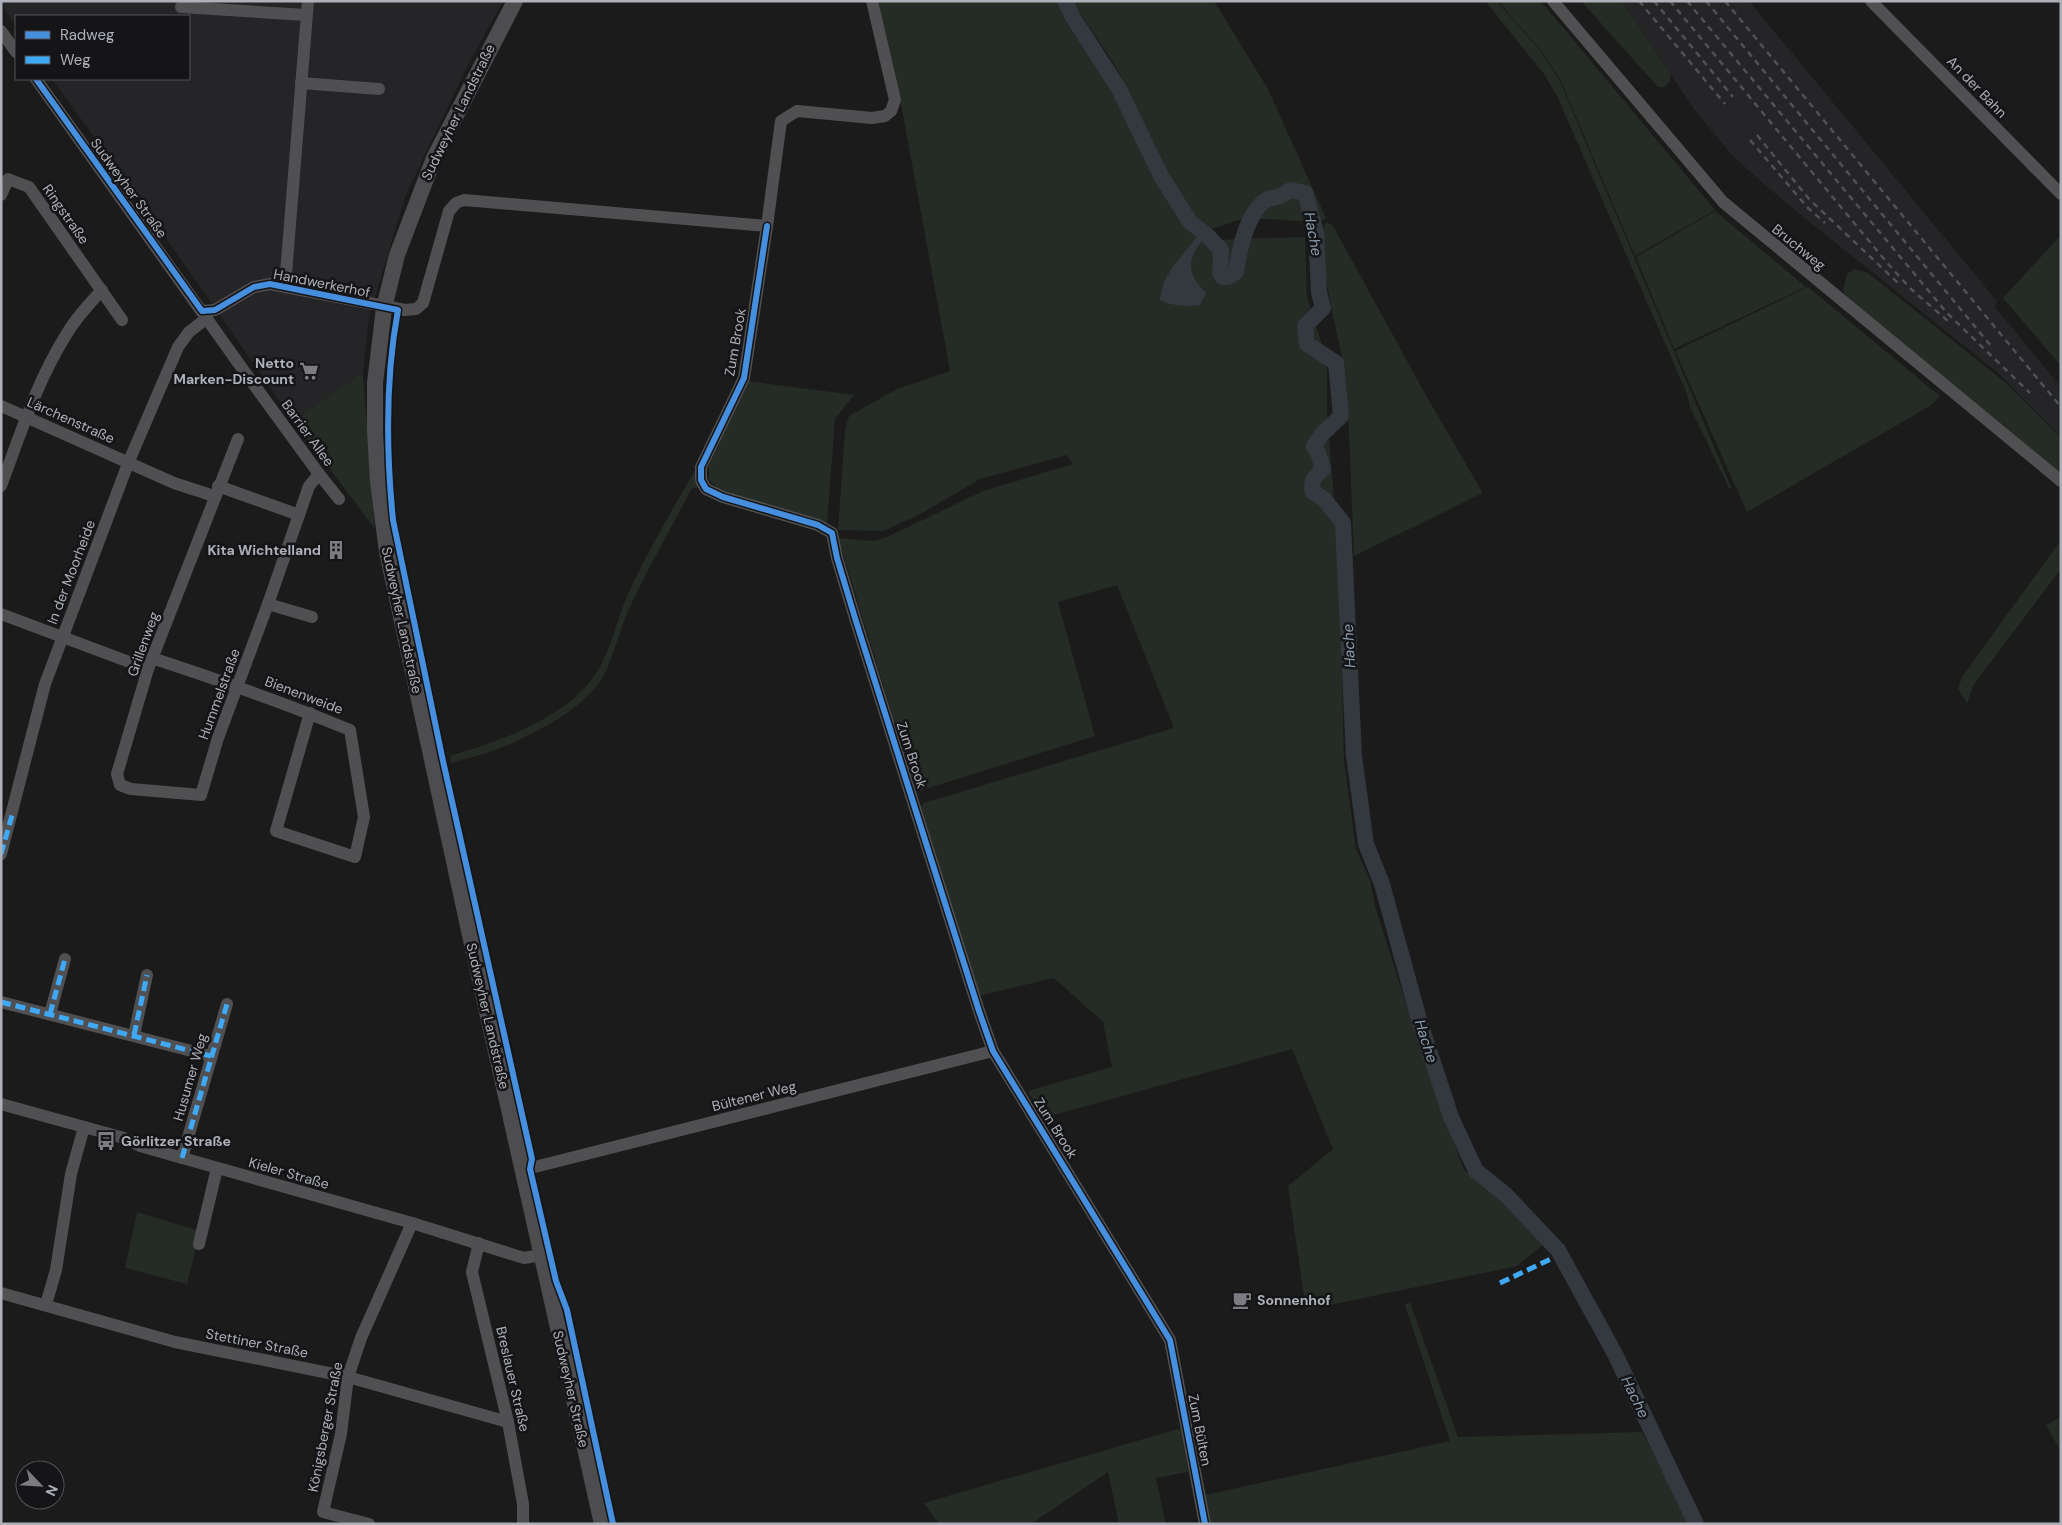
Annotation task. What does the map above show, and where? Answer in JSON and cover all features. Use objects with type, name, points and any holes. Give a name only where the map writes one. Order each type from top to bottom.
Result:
[{"type":"main road","name":"Sudweyher Landstraße","points":[[514,1],[449,126],[420,190],[397,255],[384,308],[375,383],[375,431],[378,481],[386,549],[541,1254]]},
{"type":"main road","name":"Sudweyher Straße","points":[[541,1254],[602,1524]]},
{"type":"street","name":"Handwerkerhof","points":[[285,286],[308,1]]},
{"type":"street","name":"Zum Brook","points":[[872,1],[895,100],[892,111],[885,116],[872,118],[797,110],[781,121],[744,378],[701,467],[701,480],[706,488],[723,497],[818,525],[832,533],[837,558],[855,618],[993,1051],[1170,1340]]},
{"type":"street","name":"Bruchweg","points":[[1553,1],[1723,202],[2061,481]]},
{"type":"street","name":"An der Bahn","points":[[1871,1],[2061,194]]},
{"type":"street","points":[[181,7],[306,15]]},
{"type":"street","points":[[1,31],[15,51]]},
{"type":"street","name":"Sudweyher Straße","points":[[37,80],[205,315]]},
{"type":"street","points":[[301,83],[379,89]]},
{"type":"street","name":"Ringstraße","points":[[1,195],[8,179],[29,187],[122,320]]},
{"type":"street","points":[[384,308],[416,309],[423,303],[449,211],[456,203],[464,200],[767,226]]},
{"type":"street","name":"Handwerkerhof","points":[[205,315],[254,287],[270,284],[384,308]]},
{"type":"street","points":[[1,486],[49,365],[77,318],[102,290]]},
{"type":"street","name":"In der Moorheide","points":[[1,854],[45,684],[128,461],[178,347],[188,332],[205,315]]},
{"type":"street","name":"Barrier Allee","points":[[205,315],[339,499]]},
{"type":"street","name":"Lärchenstraße","points":[[1,406],[174,482],[216,491],[299,515]]},
{"type":"street","name":"Grillenweg","points":[[201,795],[131,789],[120,785],[117,774],[150,664],[216,491],[238,439]]},
{"type":"street","name":"Hummelstraße","points":[[201,795],[218,738],[268,604],[309,486],[319,474]]},
{"type":"street","points":[[268,604],[312,617]]},
{"type":"street","name":"Bienenweide","points":[[1,614],[62,638],[150,664],[237,686],[310,713],[350,730],[364,817],[355,857],[276,831],[310,713]]},
{"type":"street","points":[[50,1014],[65,959]]},
{"type":"street","points":[[134,1035],[147,975]]},
{"type":"street","points":[[1,1002],[211,1056]]},
{"type":"street","name":"Husumer Weg","points":[[182,1158],[228,1004]]},
{"type":"street","name":"Bültener Weg","points":[[523,1170],[993,1051]]},
{"type":"street","name":"Kieler Straße","points":[[1,1104],[124,1138],[140,1146],[412,1223],[524,1258],[541,1254]]},
{"type":"street","points":[[46,1304],[56,1270],[71,1174],[84,1127]]},
{"type":"street","points":[[199,1244],[217,1168]]},
{"type":"street","name":"Königsberger Straße","points":[[369,1524],[323,1512],[341,1434],[348,1377],[361,1338],[412,1223]]},
{"type":"street","name":"Breslauer Straße","points":[[479,1243],[472,1272],[508,1422],[523,1504],[523,1524]]},
{"type":"street","name":"Stettiner Straße","points":[[1,1293],[46,1304],[174,1342],[348,1377],[508,1422]]},
{"type":"street","name":"Zum Bülten","points":[[1170,1340],[1205,1524]]},
{"type":"shaded area","points":[[1,1],[503,1],[467,67],[406,194],[369,317],[363,373],[293,420],[131,188],[53,80],[190,80],[190,15],[15,15],[15,25],[1,4]]},
{"type":"shaded area","points":[[874,1],[1056,1],[1064,19],[1111,90],[1155,180],[1184,223],[1206,242],[1232,239],[1305,237],[1307,297],[1327,361],[1327,413],[1339,561],[1344,760],[1356,849],[1370,880],[1375,906],[1412,1022],[1464,1170],[1500,1197],[1544,1244],[1517,1266],[1306,1310],[1288,1186],[1333,1149],[1292,1049],[1043,1118],[1028,1091],[1112,1067],[1103,1022],[1054,978],[978,996],[921,806],[924,803],[1174,728],[1117,585],[1058,602],[1095,736],[916,792],[838,538],[874,541],[887,537],[983,491],[1073,464],[1067,455],[980,479],[924,512],[884,531],[838,530],[845,430],[849,416],[897,389],[950,371],[901,104],[884,33]]},
{"type":"shaded area","points":[[1072,1],[1214,1],[1268,89],[1326,218],[1320,222],[1266,219],[1245,220],[1212,228],[1203,227],[1193,219],[1171,186],[1121,77]]},
{"type":"shaded area","points":[[1485,1],[1497,1],[1542,53],[1559,79],[1731,487],[1730,490],[1690,407],[1687,394],[1557,96],[1544,74]]},
{"type":"shaded area","points":[[1498,1],[1541,1],[1715,210],[1635,256],[1559,77],[1542,52]]},
{"type":"shaded area","points":[[1581,1],[1622,1],[1670,73],[1670,81],[1665,87],[1658,87]]},
{"type":"shaded area","points":[[1622,1],[1749,1],[1997,301],[1995,307],[2061,387],[2061,437],[1997,372],[1767,187],[1730,153],[1694,109]]},
{"type":"shaded area","points":[[1715,211],[1806,287],[1674,349],[1636,257]]},
{"type":"shaded area","points":[[1190,222],[1207,235],[1195,251],[1191,262],[1191,268],[1197,283],[1206,293],[1200,305],[1175,305],[1160,300],[1169,273],[1198,235]]},
{"type":"shaded area","points":[[1327,222],[1333,226],[1428,399],[1483,493],[1354,556],[1349,425],[1344,373],[1326,278],[1323,251],[1322,238]]},
{"type":"shaded area","points":[[2061,235],[2061,366],[2003,298]]},
{"type":"shaded area","points":[[1854,269],[1868,273],[2006,383],[2061,438],[2061,477],[1850,303],[1843,291],[1847,274]]},
{"type":"shaded area","points":[[1808,287],[1940,396],[1930,406],[1747,512],[1675,351]]},
{"type":"shaded area","points":[[363,373],[375,529],[293,420]]},
{"type":"shaded area","points":[[746,381],[854,395],[835,419],[827,525],[721,491],[709,480],[709,466]]},
{"type":"shaded area","points":[[700,461],[699,488],[692,488],[649,568],[626,616],[612,657],[601,680],[592,691],[569,712],[525,737],[492,751],[451,763],[450,756],[514,734],[536,723],[574,698],[590,682],[602,663],[640,569]]},
{"type":"shaded area","points":[[2061,540],[2061,569],[1974,684],[1967,703],[1958,689],[1962,677]]},
{"type":"shaded area","points":[[137,1212],[200,1231],[187,1284],[125,1268]]},
{"type":"shaded area","points":[[1410,1302],[1458,1437],[1642,1432],[1690,1524],[1210,1524],[1205,1495],[1450,1441],[1405,1305]]},
{"type":"shaded area","points":[[2061,1417],[2061,1452],[2046,1425]]},
{"type":"shaded area","points":[[1181,1428],[1188,1472],[1156,1478],[1166,1524],[1119,1524],[1108,1472],[1031,1524],[939,1524],[924,1503]]},
{"type":"waterway","name":"Hache","points":[[1065,1],[1072,16],[1119,89],[1161,176],[1190,222],[1207,235],[1221,250],[1220,273],[1223,277],[1228,277],[1236,272],[1245,233],[1259,206],[1267,199],[1291,190],[1305,193],[1316,232],[1319,292],[1323,308],[1305,326],[1307,344],[1336,363],[1341,416],[1322,434],[1314,446],[1323,469],[1314,479],[1312,488],[1313,492],[1324,499],[1343,523],[1354,756],[1366,844],[1382,884],[1420,1023],[1451,1117],[1476,1171],[1505,1194],[1558,1250],[1615,1354],[1696,1524]]},
{"type":"railway","points":[[1639,1],[1725,104]]},
{"type":"railway","points":[[1654,1],[1733,97]]},
{"type":"railway","points":[[1670,1],[1889,265],[1911,289],[1949,322]]},
{"type":"railway","points":[[1687,1],[1947,313],[2030,393]]},
{"type":"railway","points":[[1706,1],[1991,346]]},
{"type":"railway","points":[[1725,1],[2061,407]]},
{"type":"railway","points":[[1757,135],[1809,199],[1898,283]]},
{"type":"railway","points":[[1750,140],[1808,208],[1825,223]]},
{"type":"marked path","points":[[1,854],[13,812]]},
{"type":"marked path","points":[[50,1014],[65,959]]},
{"type":"marked path","points":[[134,1035],[147,975]]},
{"type":"marked path","points":[[1,1002],[211,1056]]},
{"type":"marked path","points":[[182,1158],[227,1004]]},
{"type":"marked path","points":[[1500,1283],[1551,1259]]},
{"type":"cycle path","points":[[37,80],[202,311],[215,310],[254,287],[270,284],[398,310],[391,362],[388,415],[389,468],[393,520],[443,761],[532,1159],[530,1169],[556,1281],[567,1310],[613,1524]]},
{"type":"cycle path","points":[[767,226],[744,378],[701,467],[701,480],[706,489],[723,497],[818,525],[832,533],[837,558],[855,618],[993,1051],[1170,1340],[1205,1524]]},
{"type":"place","name":"Netto Marken-Discount","points":[[309,371]]},
{"type":"place","name":"Kita Wichtelland","points":[[336,550]]},
{"type":"place","name":"Görlitzer Straße","points":[[106,1141]]},
{"type":"place","name":"Sonnenhof","points":[[1242,1300]]}]
